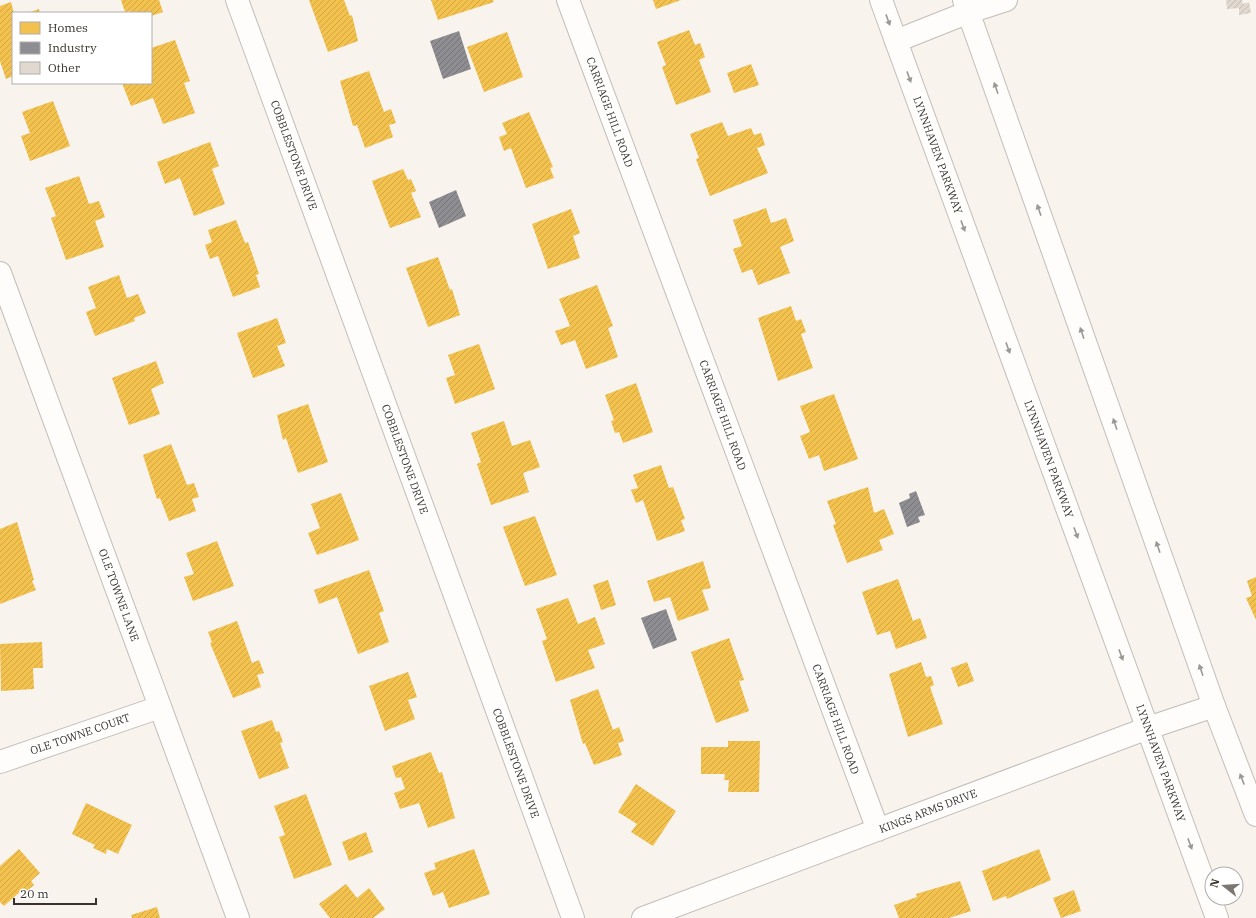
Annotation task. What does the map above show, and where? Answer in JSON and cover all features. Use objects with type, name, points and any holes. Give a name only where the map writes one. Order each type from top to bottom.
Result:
[{"type":"street","name":"COBBLESTONE DRIVE","points":[[238,0],[572,918]]},
{"type":"street","name":"CARRIAGE HILL ROAD","points":[[568,0],[878,830]]},
{"type":"street","name":"LYNNHAVEN PARKWAY","points":[[881,0],[1217,918]]},
{"type":"street","points":[[896,41],[967,6],[1006,0]]},
{"type":"street","points":[[967,6],[1214,706],[1256,815]]},
{"type":"street","name":"OLE TOWNE LANE","points":[[0,273],[238,918]]},
{"type":"street","name":"KINGS ARMS DRIVE","points":[[643,918],[1148,728],[1214,706]]},
{"type":"street","name":"OLE TOWNE COURT","points":[[0,762],[160,707]]},
{"type":"building: Homes","points":[[121,0],[159,0],[163,12],[152,16],[152,12],[125,12]]},
{"type":"building: Homes","points":[[309,0],[344,0],[350,16],[352,15],[358,41],[328,52]]},
{"type":"building: Homes","points":[[431,0],[493,0],[494,2],[438,20]]},
{"type":"building: Homes","points":[[653,0],[681,0],[656,9]]},
{"type":"building: Homes","points":[[11,2],[14,12],[12,12],[12,76],[6,79],[0,61],[0,6]]},
{"type":"building: Homes","points":[[39,9],[40,12],[31,12]]},
{"type":"building: Homes","points":[[689,30],[695,45],[700,43],[705,57],[699,60],[711,92],[676,105],[662,67],[666,65],[657,42]]},
{"type":"building: Homes","points":[[507,32],[523,77],[484,92],[467,47]]},
{"type":"building: Homes","points":[[175,40],[190,81],[184,83],[195,113],[163,124],[153,98],[131,106],[122,84],[152,84],[152,48]]},
{"type":"building: Homes","points":[[751,64],[759,85],[734,93],[727,73]]},
{"type":"building: Homes","points":[[369,71],[384,112],[391,109],[396,123],[389,125],[393,137],[365,148],[357,125],[353,126],[340,81]]},
{"type":"building: Homes","points":[[53,101],[70,146],[30,161],[21,136],[30,133],[22,112]]},
{"type":"building: Homes","points":[[529,112],[553,167],[550,168],[554,178],[526,188],[511,148],[504,151],[499,137],[507,134],[502,123]]},
{"type":"building: Homes","points":[[722,122],[728,136],[751,128],[754,135],[761,133],[765,145],[757,148],[768,173],[710,196],[696,159],[699,158],[690,134]]},
{"type":"building: Homes","points":[[210,142],[219,166],[212,169],[225,204],[194,216],[180,178],[165,184],[157,162]]},
{"type":"building: Homes","points":[[403,169],[408,180],[411,179],[416,191],[411,193],[421,217],[390,228],[372,181]]},
{"type":"building: Homes","points":[[79,176],[89,204],[99,201],[105,217],[95,221],[104,247],[66,260],[51,218],[56,216],[45,188]]},
{"type":"building: Homes","points":[[766,208],[771,223],[786,218],[794,241],[780,247],[790,273],[758,285],[752,269],[742,273],[733,249],[742,246],[733,220]]},
{"type":"building: Homes","points":[[571,209],[580,233],[573,236],[580,258],[548,269],[532,224]]},
{"type":"building: Homes","points":[[236,220],[245,243],[248,242],[259,274],[256,275],[260,287],[233,297],[218,256],[210,259],[205,245],[212,242],[208,230]]},
{"type":"building: Homes","points":[[438,257],[450,290],[452,289],[460,315],[428,327],[406,268]]},
{"type":"building: Homes","points":[[119,275],[127,298],[138,294],[146,313],[134,318],[135,321],[95,336],[86,312],[96,308],[88,287]]},
{"type":"building: Homes","points":[[597,285],[613,326],[608,328],[618,357],[586,369],[575,340],[561,345],[555,331],[570,326],[559,299]]},
{"type":"building: Homes","points":[[791,306],[796,321],[801,319],[806,332],[801,334],[813,368],[778,381],[758,318]]},
{"type":"building: Homes","points":[[277,318],[286,343],[277,346],[285,366],[253,378],[237,333]]},
{"type":"building: Homes","points":[[479,344],[495,389],[455,404],[446,378],[455,375],[448,355]]},
{"type":"building: Homes","points":[[156,361],[164,383],[151,389],[160,414],[129,425],[112,378]]},
{"type":"building: Homes","points":[[636,383],[653,432],[623,443],[619,432],[615,433],[611,421],[614,420],[605,395]]},
{"type":"building: Homes","points":[[834,394],[858,459],[824,471],[819,455],[809,459],[800,436],[810,432],[800,406]]},
{"type":"building: Homes","points":[[308,404],[328,462],[298,473],[286,438],[283,440],[277,415]]},
{"type":"building: Homes","points":[[504,421],[512,446],[530,440],[540,467],[523,473],[529,492],[491,505],[477,464],[481,462],[471,433]]},
{"type":"building: Homes","points":[[171,444],[187,485],[194,483],[199,497],[192,499],[196,511],[169,521],[160,498],[157,499],[143,455]]},
{"type":"building: Homes","points":[[661,465],[669,488],[673,487],[685,519],[681,520],[685,531],[657,541],[643,500],[636,503],[631,490],[638,488],[633,475]]},
{"type":"building: Homes","points":[[868,487],[874,513],[884,509],[894,534],[879,540],[883,550],[847,563],[833,525],[836,524],[827,501]]},
{"type":"building: Homes","points":[[341,493],[359,540],[317,555],[308,533],[320,528],[311,504]]},
{"type":"building: Homes","points":[[535,516],[557,575],[525,586],[503,527]]},
{"type":"building: Homes","points":[[17,522],[34,580],[32,581],[36,590],[0,604],[0,529]]},
{"type":"building: Homes","points":[[217,541],[234,586],[193,601],[184,577],[194,574],[186,553]]},
{"type":"building: Homes","points":[[703,561],[711,588],[702,590],[709,610],[678,621],[670,597],[654,602],[647,581]]},
{"type":"building: Homes","points":[[369,570],[384,611],[379,613],[389,642],[358,654],[337,597],[319,604],[314,590]]},
{"type":"building: Homes","points":[[1256,577],[1256,620],[1246,598],[1252,596],[1247,581]]},
{"type":"building: Homes","points":[[898,579],[913,621],[920,618],[927,638],[896,649],[890,631],[877,635],[862,592]]},
{"type":"building: Homes","points":[[608,580],[616,605],[601,610],[593,585]]},
{"type":"building: Homes","points":[[568,598],[578,624],[595,617],[605,644],[588,650],[595,668],[556,682],[542,641],[547,639],[536,609]]},
{"type":"building: Homes","points":[[237,621],[252,663],[259,660],[264,673],[257,675],[261,687],[233,698],[210,643],[212,642],[208,632]]},
{"type":"building: Homes","points":[[729,638],[744,680],[739,681],[749,711],[716,723],[691,652]]},
{"type":"building: Homes","points":[[42,642],[43,668],[33,668],[34,689],[1,691],[0,644]]},
{"type":"building: Homes","points":[[921,662],[926,677],[931,676],[934,685],[930,687],[943,724],[908,737],[889,674]]},
{"type":"building: Homes","points":[[967,662],[974,681],[958,687],[951,668]]},
{"type":"building: Homes","points":[[408,672],[417,697],[408,700],[415,719],[385,731],[369,686]]},
{"type":"building: Homes","points":[[598,689],[613,730],[619,727],[624,741],[618,743],[622,755],[594,765],[585,743],[583,744],[570,700]]},
{"type":"building: Homes","points":[[272,720],[276,732],[279,731],[283,742],[280,743],[289,768],[259,779],[241,731]]},
{"type":"building: Homes","points":[[728,741],[760,741],[759,792],[728,792],[729,780],[724,780],[725,774],[701,774],[701,747],[728,747]]},
{"type":"building: Homes","points":[[431,752],[439,773],[442,772],[455,818],[428,828],[419,803],[400,809],[394,793],[405,789],[401,777],[396,778],[392,766]]},
{"type":"building: Homes","points":[[636,784],[676,811],[653,846],[631,832],[637,824],[618,812]]},
{"type":"building: Homes","points":[[306,794],[332,865],[294,879],[279,837],[285,835],[274,806]]},
{"type":"building: Homes","points":[[86,803],[132,825],[118,854],[107,849],[106,854],[93,848],[95,845],[72,834]]},
{"type":"building: Homes","points":[[366,832],[373,852],[349,861],[342,842]]},
{"type":"building: Homes","points":[[19,849],[40,873],[31,881],[34,885],[25,893],[22,890],[4,906],[0,902],[0,866]]},
{"type":"building: Homes","points":[[474,849],[490,894],[449,908],[443,892],[433,896],[424,873],[436,869],[434,863]]},
{"type":"building: Homes","points":[[1039,849],[1051,880],[1007,899],[1006,896],[993,901],[982,871]]},
{"type":"building: Homes","points":[[960,881],[971,911],[949,918],[899,918],[894,905],[917,897],[916,894]]},
{"type":"building: Homes","points":[[346,884],[357,898],[369,888],[385,909],[373,918],[330,918],[319,904]]},
{"type":"building: Homes","points":[[1074,890],[1081,911],[1061,918],[1053,898]]},
{"type":"building: Homes","points":[[157,907],[160,918],[132,918],[131,915]]},
{"type":"building: Industry","points":[[459,31],[471,69],[443,79],[430,41]]},
{"type":"building: Industry","points":[[456,190],[466,216],[439,228],[429,202]]},
{"type":"building: Industry","points":[[916,491],[925,515],[918,517],[920,522],[907,527],[899,503],[910,498],[909,494]]},
{"type":"building: Industry","points":[[666,609],[677,640],[653,649],[641,618]]},
{"type":"building: Other","points":[[1226,0],[1242,0],[1243,4],[1249,2],[1251,13],[1239,15],[1239,8],[1227,9]]}]
